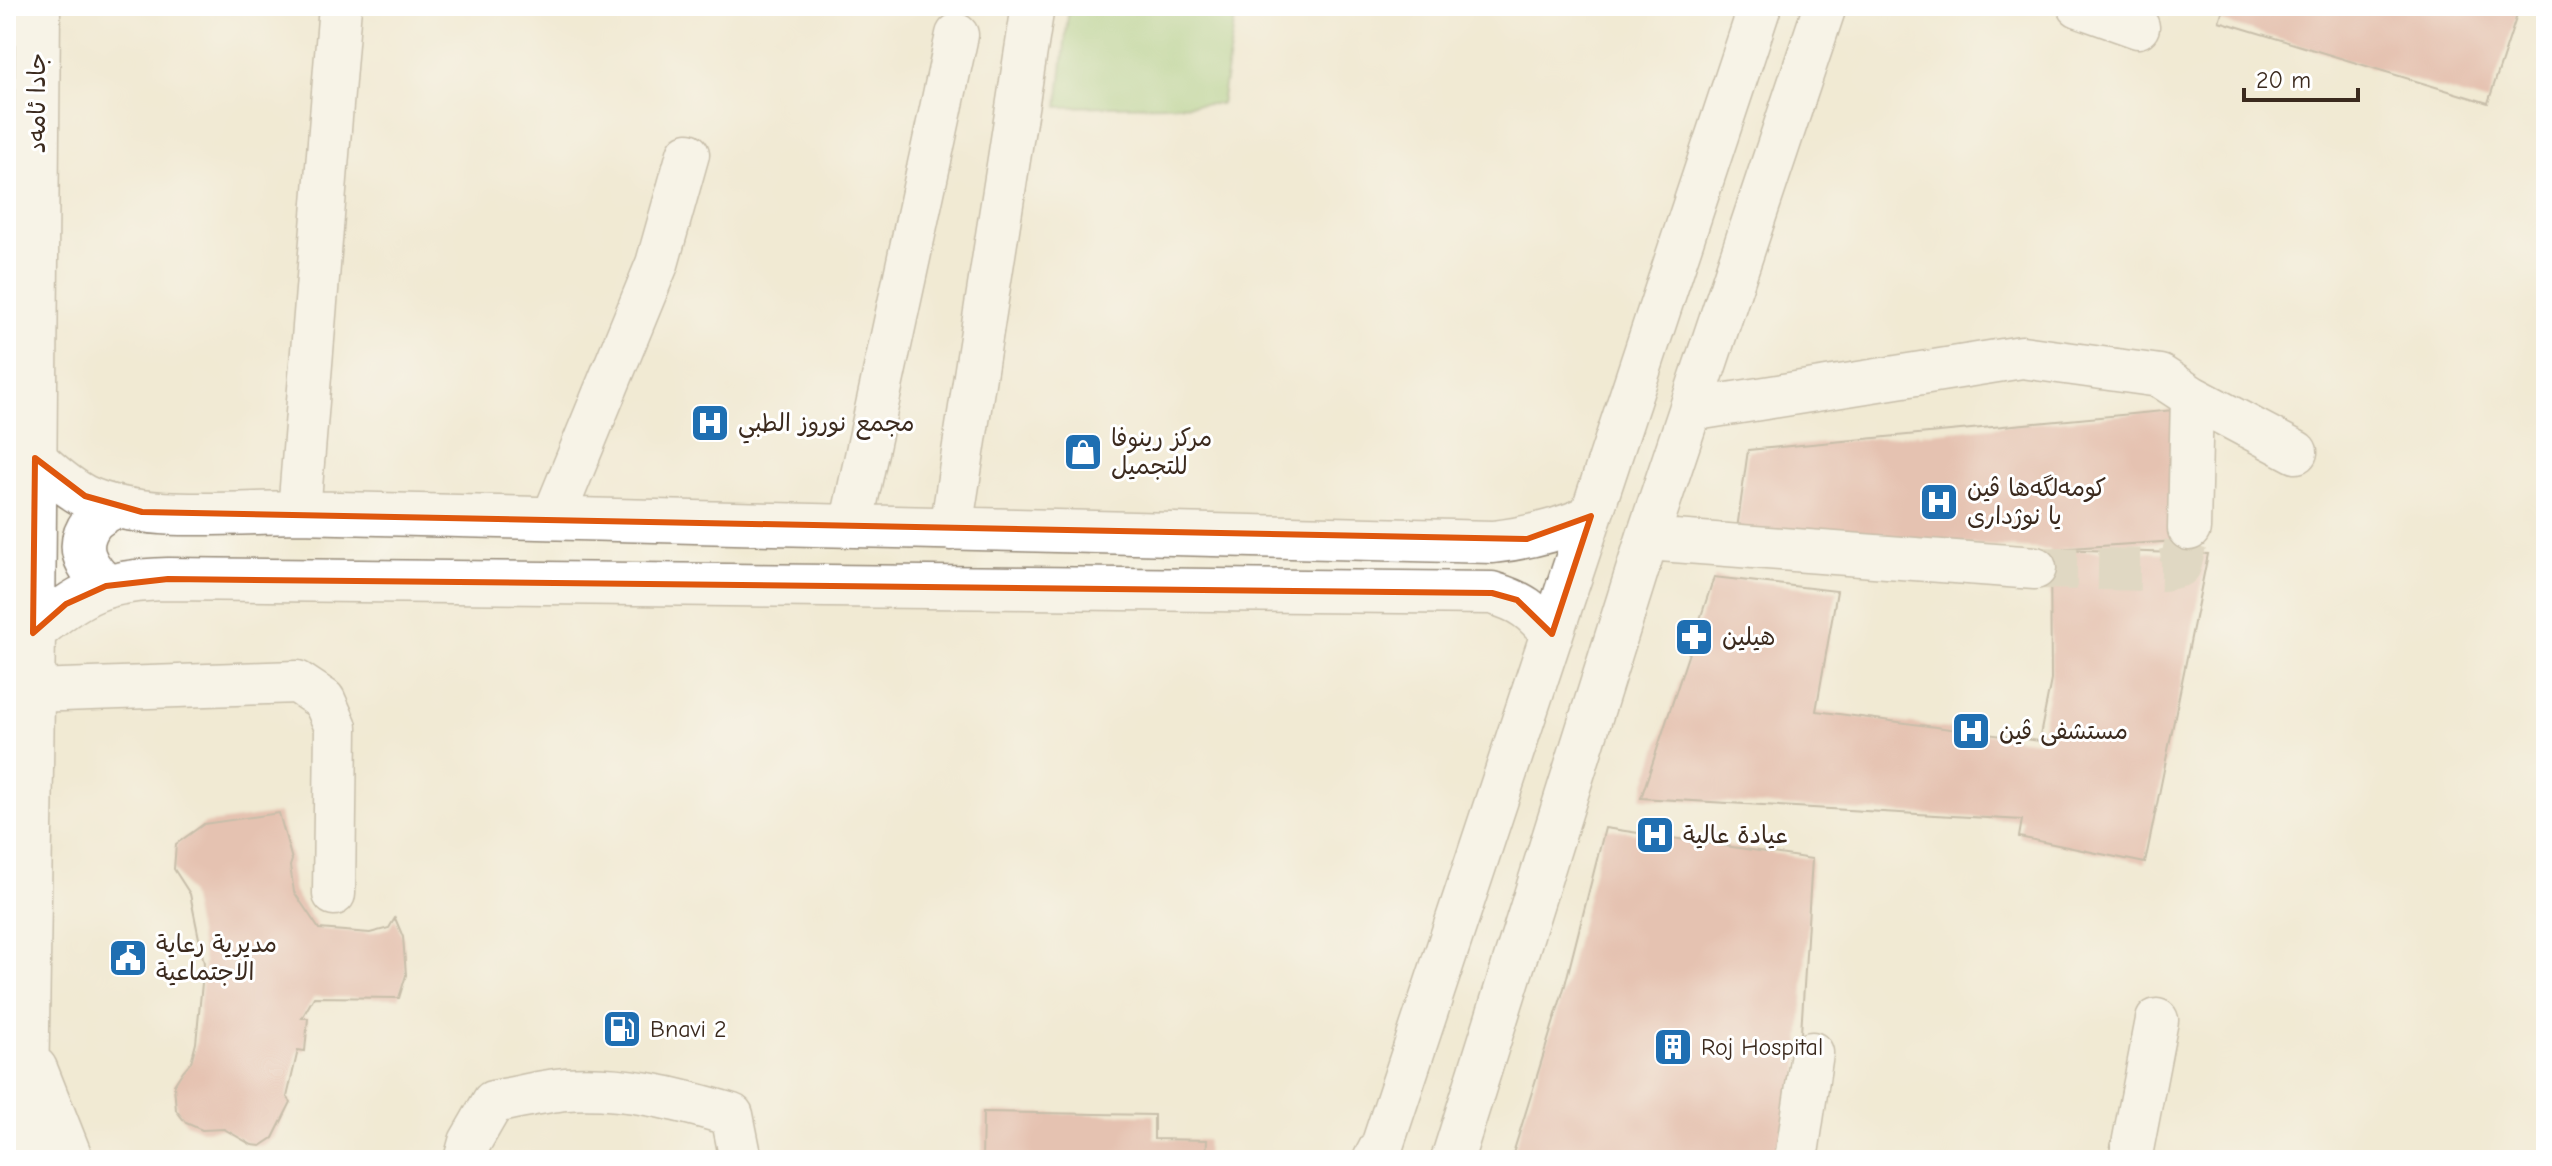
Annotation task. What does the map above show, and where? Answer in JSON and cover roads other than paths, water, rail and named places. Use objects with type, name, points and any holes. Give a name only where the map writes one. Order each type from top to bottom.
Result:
[{"type":"main road","name":"جادا ئامەد","points":[[25,1160],[33,691],[38,6]]},
{"type":"main road","points":[[27,1049],[71,1160]]},
{"type":"street","points":[[299,512],[340,6]]},
{"type":"street","points":[[951,529],[1033,6]]},
{"type":"street","points":[[1374,1160],[1383,1143],[1760,6]]},
{"type":"street","points":[[1452,1160],[1647,539],[1825,6]]},
{"type":"street","points":[[2079,6],[2138,27]]},
{"type":"street","points":[[851,526],[957,35]]},
{"type":"street","points":[[553,518],[657,264],[688,154]]},
{"type":"street","points":[[1656,323],[1712,344]]},
{"type":"street","points":[[1690,410],[2022,357],[2160,376],[2192,397],[2296,452]]},
{"type":"street","points":[[2189,529],[2192,397]]},
{"type":"street","points":[[35,458],[58,479],[85,496],[114,507],[142,512],[299,512],[1493,542],[1537,536],[1591,516]]},
{"type":"street","points":[[106,586],[88,568],[83,543],[93,520],[114,507]]},
{"type":"street","points":[[1647,539],[2035,568]]},
{"type":"street","points":[[1492,593],[1501,582],[1504,568],[1501,553],[1493,542]]},
{"type":"street","points":[[33,633],[66,604],[106,586],[137,580],[168,579],[1492,593],[1517,600],[1537,614],[1552,634]]},
{"type":"street","points":[[33,691],[297,682],[324,700],[336,727],[334,894]]},
{"type":"street","points":[[2130,1160],[2157,1020]]},
{"type":"street","points":[[1796,1160],[1812,1053]]},
{"type":"street","points":[[465,1160],[470,1142],[493,1102],[566,1089],[615,1090],[670,1097],[732,1115],[741,1160]]},
{"type":"tunnel","points":[[2035,568],[2164,570],[2180,566],[2189,529]]},
{"type":"place","name":"مجمع نوروز الطبي","points":[[710,423]]},
{"type":"place","name":"مركز رينوفا للتجميل","points":[[1083,452]]},
{"type":"place","name":"کومەلگەها ڤین یا نوژداری","points":[[1939,502]]},
{"type":"place","name":"هيلين","points":[[1694,637]]},
{"type":"place","name":"مستشفى ڤين","points":[[1971,731]]},
{"type":"place","name":"عيادة عالية","points":[[1655,835]]},
{"type":"place","name":"مديرية رعاية الاجتماعية","points":[[128,958]]},
{"type":"place","name":"Bnavi 2","points":[[622,1029]]},
{"type":"place","name":"Roj Hospital","points":[[1673,1047]]}]
